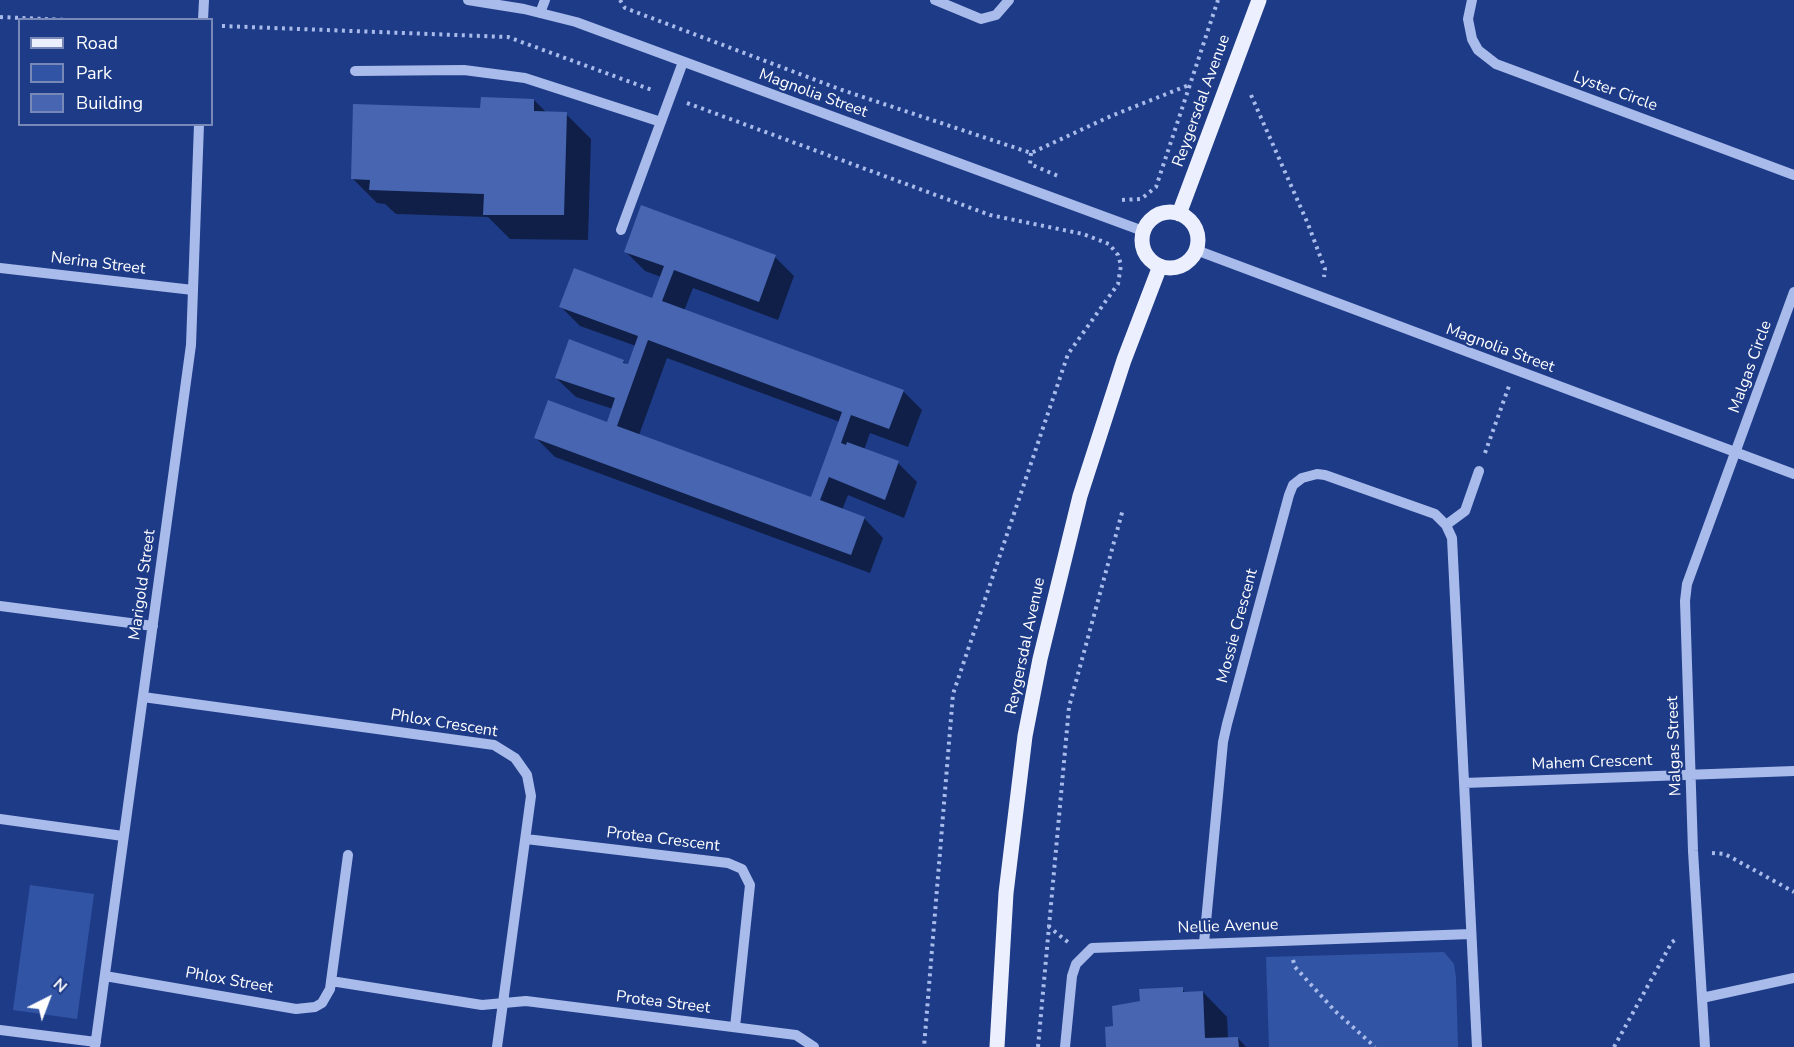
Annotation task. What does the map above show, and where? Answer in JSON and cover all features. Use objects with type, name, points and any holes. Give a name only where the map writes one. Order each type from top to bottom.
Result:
[{"type":"main road","name":"Reygersdal Avenue","points":[[1179,214],[1259,0]]},
{"type":"main road","points":[[1170,212],[1179,214],[1193,224],[1197,233],[1196,250],[1185,264],[1177,267],[1160,266],[1152,262],[1143,249],[1143,231],[1153,217],[1170,212]]},
{"type":"main road","name":"Reygersdal Avenue","points":[[997,1047],[1006,893],[1025,736],[1040,659],[1080,496],[1124,360],[1160,266]]},
{"type":"street","points":[[203,18],[204,0]]},
{"type":"street","name":"Magnolia Street","points":[[468,0],[576,22],[1143,231]]},
{"type":"street","points":[[540,13],[545,0]]},
{"type":"street","points":[[935,0],[972,18],[981,19],[996,15],[1009,0]]},
{"type":"street","name":"Lyster Circle","points":[[1472,0],[1468,19],[1472,39],[1478,50],[1496,64],[1794,175]]},
{"type":"street","points":[[621,230],[683,62]]},
{"type":"street","points":[[355,71],[464,70],[525,78],[661,122]]},
{"type":"street","name":"Marigold Street","points":[[95,1045],[191,345],[199,126]]},
{"type":"street","name":"Magnolia Street","points":[[1196,250],[1794,474]]},
{"type":"street","name":"Nerina Street","points":[[0,268],[193,290]]},
{"type":"street","name":"Malgas Circle","points":[[1735,453],[1794,292]]},
{"type":"street","name":"Malgas Street","points":[[1705,1047],[1693,851],[1685,601],[1687,584],[1735,453]]},
{"type":"street","points":[[1476,1047],[1452,538],[1446,525],[1465,511],[1479,471]]},
{"type":"street","name":"Mossie Crescent","points":[[1204,943],[1223,742],[1293,485],[1309,475],[1325,475],[1435,514],[1446,525]]},
{"type":"street","points":[[0,606],[153,626]]},
{"type":"street","name":"Phlox Crescent","points":[[143,697],[494,745],[515,758],[527,775],[531,796],[497,1047]]},
{"type":"street","name":"Mahem Crescent","points":[[1464,783],[1794,771]]},
{"type":"street","points":[[0,819],[123,836]]},
{"type":"street","name":"Protea Crescent","points":[[525,839],[728,863],[742,869],[750,885],[735,1027]]},
{"type":"street","name":"Phlox Street","points":[[105,976],[306,1010],[322,1003],[327,997],[331,981],[348,855]]},
{"type":"street","name":"Nellie Avenue","points":[[1083,955],[1092,948],[1101,947],[1471,934]]},
{"type":"street","points":[[1065,1047],[1072,976],[1083,955]]},
{"type":"street","points":[[1702,998],[1794,978]]},
{"type":"street","points":[[331,981],[482,1005],[503,1003]]},
{"type":"street","name":"Protea Street","points":[[503,1003],[525,1001],[796,1035],[814,1047]]},
{"type":"street","points":[[0,1030],[95,1045]]},
{"type":"path","points":[[620,0],[625,8],[843,90],[1031,153],[1112,116],[1189,85]]},
{"type":"path","points":[[1120,199],[1141,199],[1156,187],[1218,0]]},
{"type":"path","points":[[0,17],[22,18]]},
{"type":"path","points":[[213,25],[508,37],[990,215],[1083,234],[1102,241],[1114,250],[1121,265],[1118,284],[1068,354],[953,694],[924,1047]]},
{"type":"path","points":[[1251,95],[1281,160],[1325,269],[1319,297]]},
{"type":"path","points":[[1031,153],[1030,164],[1069,180]]},
{"type":"path","points":[[1083,234],[1090,213]]},
{"type":"path","points":[[1479,471],[1514,370]]},
{"type":"path","points":[[1038,1047],[1069,707],[1123,509]]},
{"type":"path","points":[[1693,851],[1725,854],[1794,892]]},
{"type":"path","points":[[1048,926],[1083,955]]},
{"type":"path","points":[[1614,1047],[1672,942],[1698,929]]},
{"type":"path","points":[[1285,940],[1295,967],[1335,1011],[1375,1047]]},
{"type":"green space","points":[[30,885],[94,894],[77,1019],[13,1010]]},
{"type":"green space","points":[[1444,952],[1454,964],[1458,1047],[1269,1047],[1266,957]]},
{"type":"building","points":[[481,97],[534,99],[534,111],[567,112],[564,215],[483,215],[484,194],[369,190],[370,180],[351,179],[353,104],[480,108]]},
{"type":"building","points":[[641,205],[776,255],[759,302],[674,270],[662,301],[904,390],[889,429],[851,415],[841,443],[846,445],[847,442],[899,461],[885,500],[829,477],[820,500],[865,517],[851,555],[534,438],[548,400],[607,422],[615,398],[555,378],[569,339],[624,360],[623,363],[628,364],[638,336],[559,307],[574,268],[652,298],[664,266],[624,252]],"holes":[[[648,340],[842,412],[811,497],[617,426]]]},
{"type":"building","points":[[1183,987],[1183,992],[1203,991],[1205,1038],[1238,1037],[1239,1047],[1106,1047],[1105,1027],[1113,1026],[1112,1006],[1140,1001],[1139,989]]}]
